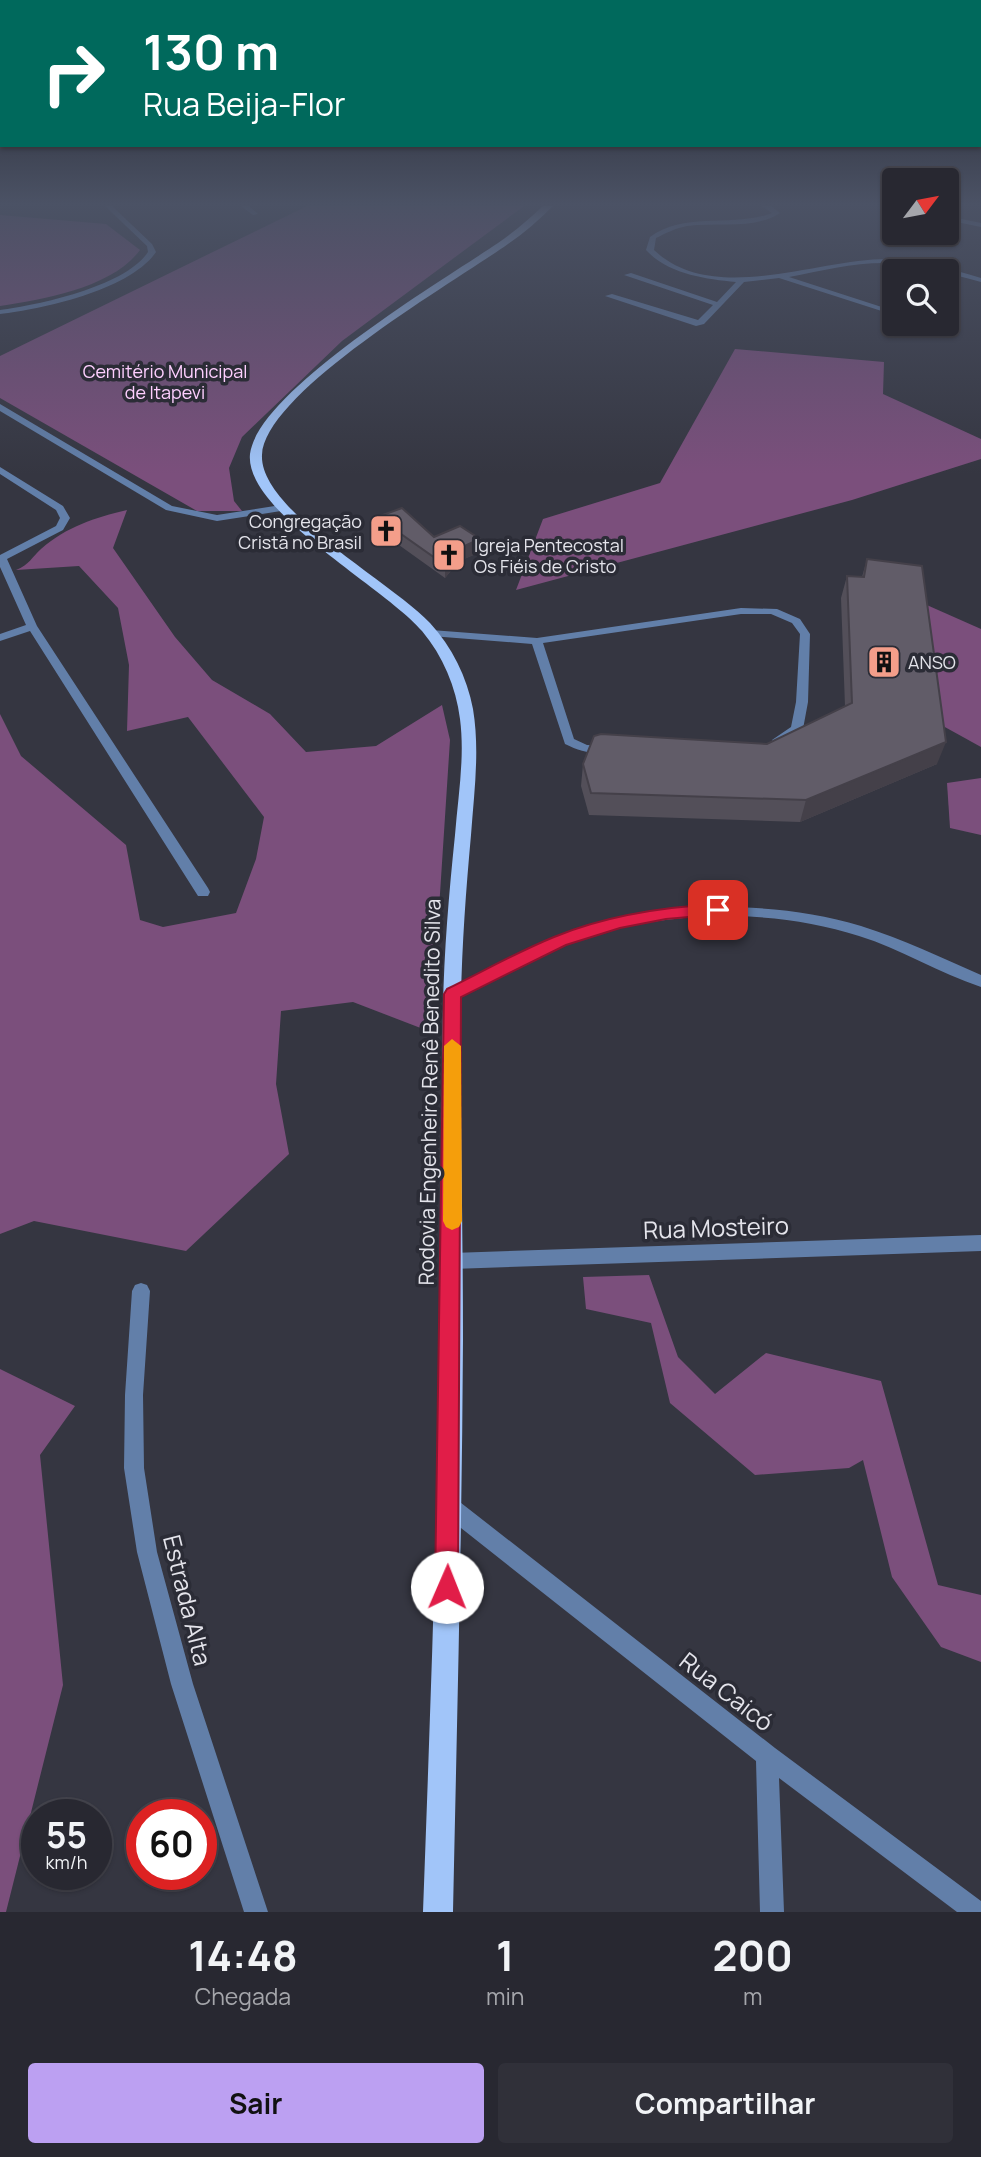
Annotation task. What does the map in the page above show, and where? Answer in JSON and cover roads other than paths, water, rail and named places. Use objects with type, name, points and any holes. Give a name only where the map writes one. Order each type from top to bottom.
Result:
[{"type":"main road","name":"Rodovia Engenheiro Renê Benedito Silva","points":[[426,295],[389,320],[286,404],[270,422],[256,452],[257,471],[281,508],[389,592],[444,649],[459,681],[468,724],[469,778],[460,854],[452,994],[449,1506],[438,1912]]},
{"type":"street","points":[[0,312],[33,307],[72,295]]},
{"type":"street","points":[[691,295],[719,304]]},
{"type":"street","points":[[609,296],[691,324],[701,322],[727,295]]},
{"type":"street","points":[[838,295],[882,309]]},
{"type":"street","points":[[0,407],[169,508],[217,518],[281,508]]},
{"type":"street","points":[[0,470],[60,508],[65,518],[60,528],[1,559],[32,626],[203,892]]},
{"type":"street","points":[[431,633],[537,641],[741,611],[773,611],[796,621],[805,634],[797,729],[771,747],[760,750]]},
{"type":"street","points":[[0,638],[32,626]]},
{"type":"street","points":[[537,641],[569,741],[585,749],[626,750]]},
{"type":"street","points":[[452,994],[560,941],[620,922],[666,913],[718,910],[844,927],[920,954],[981,981]]},
{"type":"street","name":"Rua Mosteiro","points":[[452,1261],[981,1243]]},
{"type":"street","name":"Estrada Alta","points":[[141,1291],[134,1395],[134,1468],[147,1552],[182,1684],[256,1912]]},
{"type":"street","name":"Rua Caicó","points":[[449,1506],[767,1756],[976,1912]]},
{"type":"street","points":[[767,1756],[772,1912]]},
{"type":"place","name":"Congregação Cristã no Brasil","points":[[386,531]]},
{"type":"place","name":"Igreja Pentecostal Os Fiéis de Cristo","points":[[449,555]]},
{"type":"place","name":"ANSO","points":[[884,662]]},
{"type":"park label","name":"Cemitério Municipal de Itapevi","points":[[165,381]]}]
